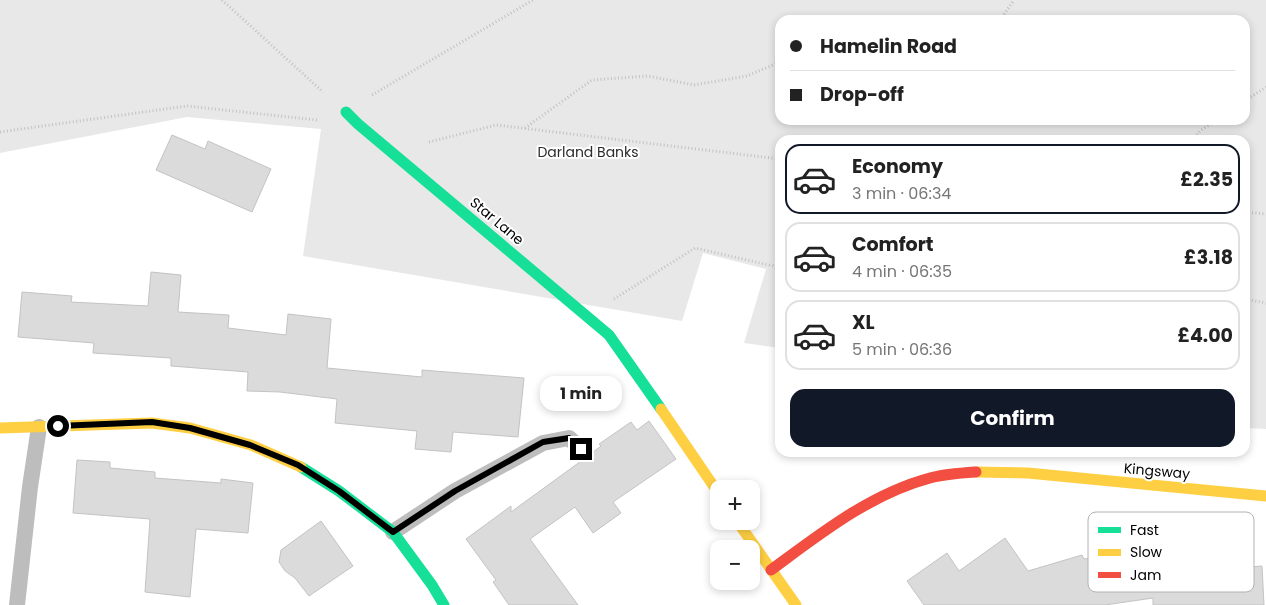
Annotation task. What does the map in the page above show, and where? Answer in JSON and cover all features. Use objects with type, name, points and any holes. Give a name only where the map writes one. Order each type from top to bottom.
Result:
[{"type":"street","name":"Star Lane","points":[[346,112],[609,335],[710,481]]},
{"type":"street","points":[[0,428],[152,422],[190,428],[250,445],[298,465],[339,491],[393,532],[432,585],[444,605]]},
{"type":"street","name":"Kingsway","points":[[771,570],[837,522],[874,499],[910,484],[945,475],[976,472],[1026,473],[1266,496]]},
{"type":"street","points":[[744,530],[796,605]]},
{"type":"lane","points":[[17,605],[39,427]]},
{"type":"lane","points":[[393,532],[455,491],[543,442],[569,438],[581,449]]},
{"type":"path","points":[[222,0],[346,112],[533,0]]},
{"type":"path","points":[[1004,15],[1014,0]]},
{"type":"path","points":[[524,129],[592,80],[648,76],[694,84],[747,76],[775,64]]},
{"type":"path","points":[[1250,98],[1266,87]]},
{"type":"path","points":[[0,132],[187,106],[358,124]]},
{"type":"path","points":[[392,151],[496,125],[775,158]]},
{"type":"path","points":[[1196,135],[1208,125]]},
{"type":"path","points":[[1250,212],[1266,214]]},
{"type":"path","points":[[588,317],[695,248],[775,267]]},
{"type":"path","points":[[1250,300],[1266,303]]},
{"type":"green space","name":"Darland Banks","points":[[0,0],[1266,0],[1266,429],[1250,428],[1250,135],[775,135],[775,347],[744,343],[766,269],[703,253],[682,321],[303,256],[321,129],[187,117],[0,153]]},
{"type":"building","points":[[172,135],[205,149],[208,141],[271,169],[252,212],[156,170]]},
{"type":"building","points":[[151,272],[181,275],[178,312],[229,315],[228,328],[286,335],[288,314],[331,319],[327,368],[422,377],[422,370],[524,378],[518,437],[453,432],[451,452],[415,449],[417,431],[335,423],[337,399],[280,392],[247,391],[248,372],[171,366],[171,358],[93,353],[94,343],[18,337],[22,292],[72,296],[71,302],[148,306]]},
{"type":"building","points":[[649,421],[676,459],[613,502],[621,513],[593,533],[575,507],[530,539],[578,605],[509,605],[493,582],[496,580],[466,539],[511,506],[511,512],[601,446],[599,444],[631,422],[637,430]]},
{"type":"building","points":[[77,460],[110,462],[110,468],[155,472],[155,478],[221,483],[221,479],[253,483],[248,533],[196,529],[190,597],[145,592],[150,519],[73,513]]},
{"type":"building","points":[[321,521],[353,566],[309,596],[279,562],[281,550]]},
{"type":"building","points":[[1005,538],[1028,571],[1082,555],[1084,559],[1088,558],[1088,592],[1254,592],[1254,567],[1262,566],[1264,605],[1153,605],[1153,598],[1105,605],[924,605],[907,581],[947,553],[959,571]]},
{"type":"traffic: fast","points":[[346,112],[609,335],[661,409]]},
{"type":"traffic: fast","points":[[301,467],[339,491],[393,532],[432,585],[444,605]]},
{"type":"traffic: slow","points":[[661,409],[710,481]]},
{"type":"traffic: slow","points":[[0,428],[152,423],[190,428],[251,445],[301,467]]},
{"type":"traffic: slow","points":[[976,472],[1028,473],[1266,496]]},
{"type":"traffic: slow","points":[[743,530],[796,605]]},
{"type":"traffic: jam","points":[[771,570],[846,516],[887,494],[930,478],[976,472]]},
{"type":"route","points":[[58,426],[152,422],[190,428],[250,445],[298,465],[339,491],[393,532],[455,491],[543,442],[569,438],[581,449]]}]
